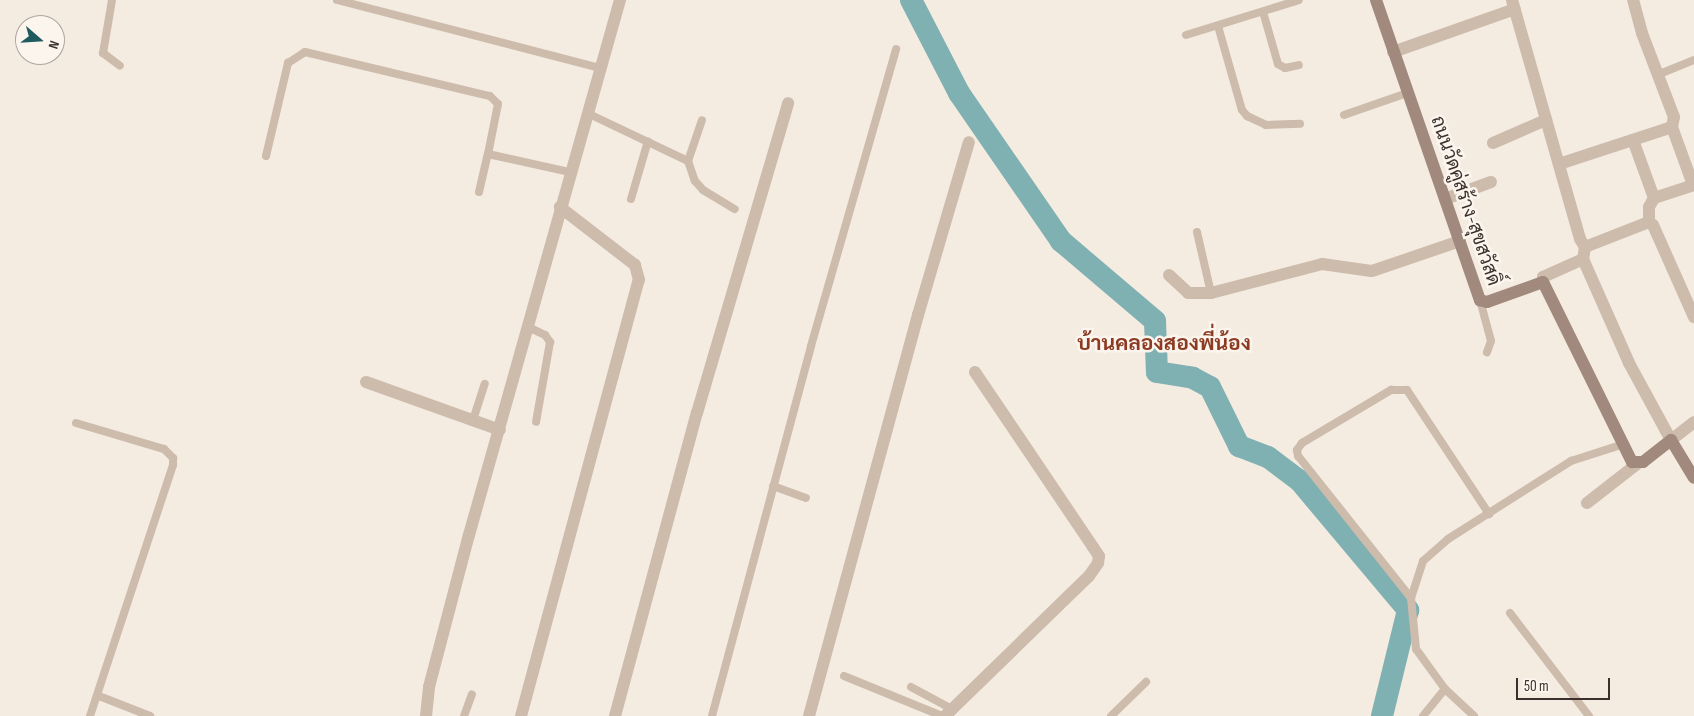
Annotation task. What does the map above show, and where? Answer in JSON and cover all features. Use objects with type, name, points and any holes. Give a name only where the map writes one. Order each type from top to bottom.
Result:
[{"type":"street","points":[[424,715],[464,554],[500,430],[570,172],[620,0]]},
{"type":"street","name":"ถนนวัดคู่สร้าง-สุขสวัสดิ์","points":[[1376,0],[1480,300],[1487,302],[1543,282]]},
{"type":"street","points":[[1633,0],[1657,75],[1674,117],[1672,127],[1692,182],[1690,186],[1654,198],[1649,207],[1649,222],[1694,317]]},
{"type":"street","points":[[1393,52],[1513,4],[1584,253],[1629,363],[1694,478]]},
{"type":"street","points":[[615,716],[697,413],[788,102]]},
{"type":"street","points":[[1493,143],[1546,120]]},
{"type":"street","points":[[1559,164],[1672,127]]},
{"type":"street","points":[[1634,140],[1654,198]]},
{"type":"street","points":[[809,716],[918,315],[969,142]]},
{"type":"street","points":[[1445,199],[1491,182]]},
{"type":"street","points":[[521,716],[639,280],[635,265],[560,208]]},
{"type":"street","points":[[1638,464],[1632,462],[1543,282],[1544,277],[1584,253],[1649,222]]},
{"type":"street","points":[[1169,274],[1188,293],[1211,293],[1322,264],[1360,272],[1372,271],[1460,241]]},
{"type":"street","points":[[946,714],[1089,576],[1099,556],[976,372]]},
{"type":"street","points":[[366,382],[500,430]]},
{"type":"street","points":[[1587,503],[1694,422]]},
{"type":"lane","points":[[112,0],[103,52],[120,66]]},
{"type":"lane","points":[[1186,35],[1299,0]]},
{"type":"lane","points":[[341,1],[600,68]]},
{"type":"lane","points":[[1263,12],[1278,64],[1285,68],[1300,65]]},
{"type":"lane","points":[[1218,26],[1242,110],[1248,116],[1266,125],[1300,124]]},
{"type":"lane","points":[[712,716],[773,486],[896,49]]},
{"type":"lane","points":[[266,156],[288,64],[305,52],[490,96],[498,104],[479,192]]},
{"type":"lane","points":[[1657,75],[1694,60]]},
{"type":"lane","points":[[1344,115],[1407,93]]},
{"type":"lane","points":[[587,113],[688,161]]},
{"type":"lane","points":[[702,120],[688,161],[695,181],[702,190],[735,209]]},
{"type":"lane","points":[[631,199],[648,141]]},
{"type":"lane","points":[[488,154],[570,172]]},
{"type":"lane","points":[[1197,232],[1211,293]]},
{"type":"lane","points":[[1480,300],[1492,341],[1487,352]]},
{"type":"lane","points":[[528,327],[545,336],[550,348],[536,422]]},
{"type":"lane","points":[[473,420],[485,384]]},
{"type":"lane","points":[[1411,598],[1298,456],[1297,450],[1302,443],[1390,390],[1406,390],[1489,514]]},
{"type":"lane","points":[[76,423],[164,449],[173,458],[173,465],[99,696],[90,716]]},
{"type":"lane","points":[[1474,716],[1445,688],[1416,649],[1411,598],[1423,561],[1448,540],[1571,462],[1624,444]]},
{"type":"lane","points":[[773,486],[806,498]]},
{"type":"lane","points":[[1510,613],[1589,716]]},
{"type":"lane","points":[[844,676],[946,714]]},
{"type":"lane","points":[[1111,716],[1146,682]]},
{"type":"lane","points":[[911,686],[946,714]]},
{"type":"lane","points":[[1422,716],[1445,688]]},
{"type":"lane","points":[[464,716],[472,694]]},
{"type":"lane","points":[[99,696],[150,716]]},
{"type":"waterway","points":[[911,0],[959,93],[1061,241],[1155,321],[1157,372],[1193,378],[1210,387],[1239,446],[1268,457],[1299,480],[1408,610],[1382,716]]},
{"type":"district","name":"บ้านคลองสองพี่น้อง","points":[[1164,344]]}]
